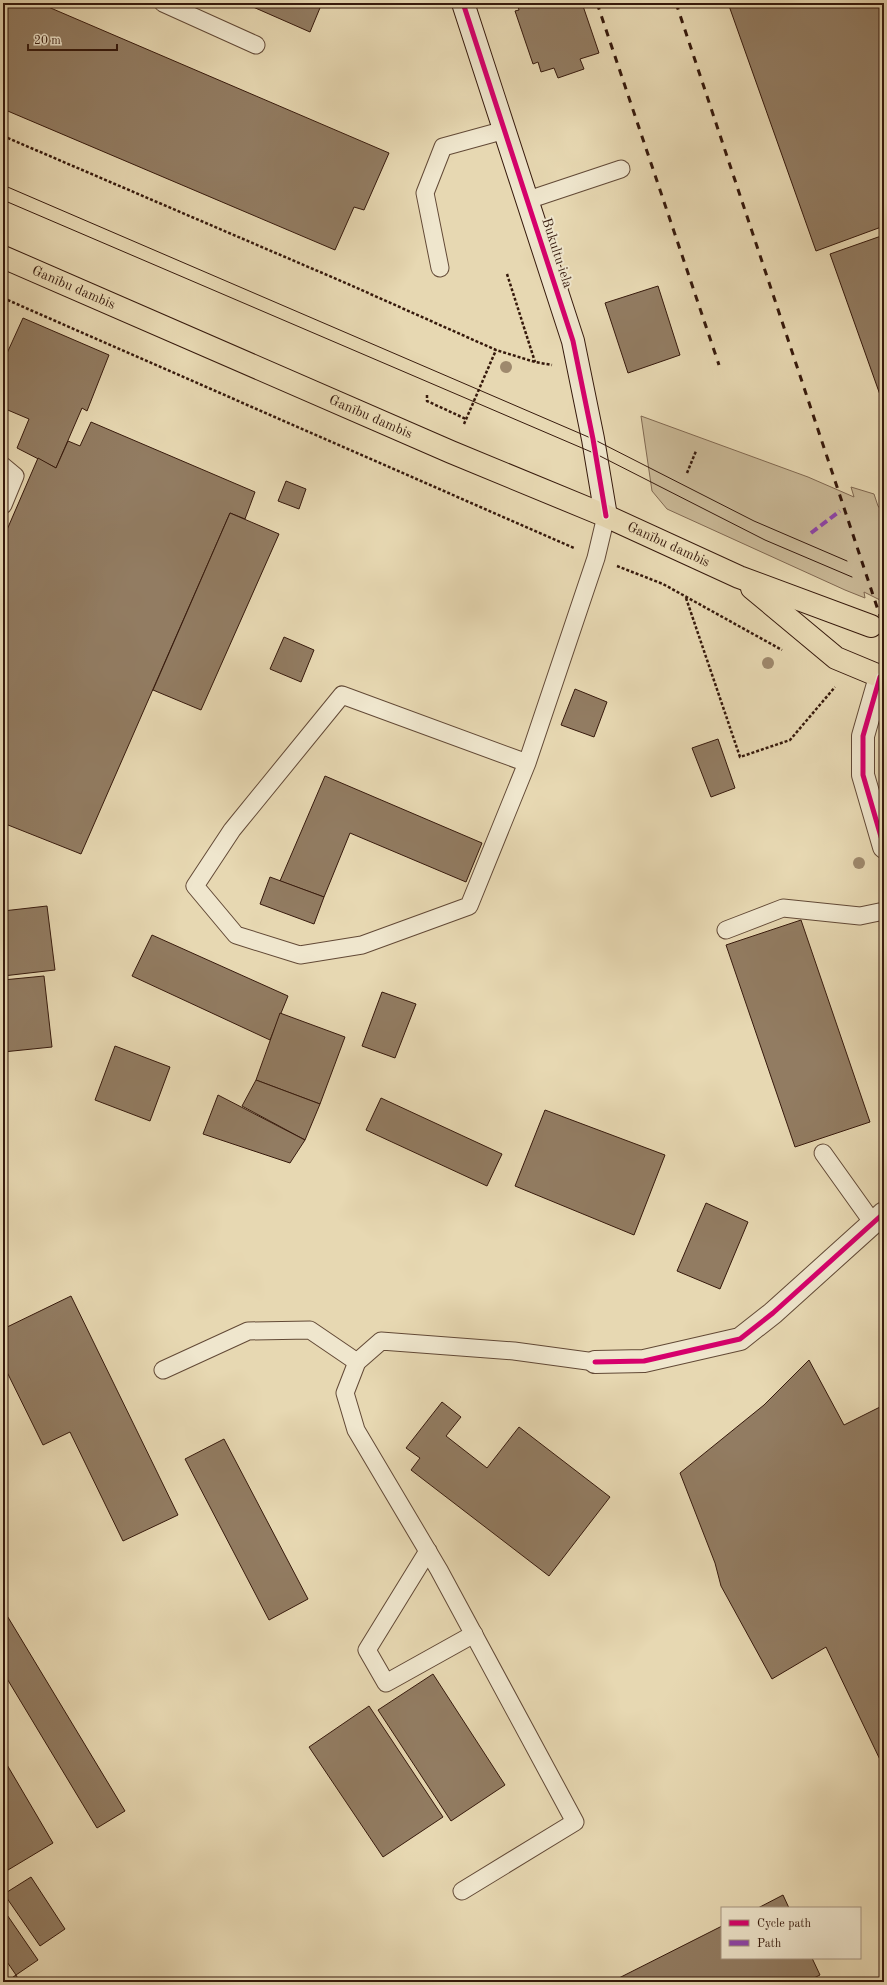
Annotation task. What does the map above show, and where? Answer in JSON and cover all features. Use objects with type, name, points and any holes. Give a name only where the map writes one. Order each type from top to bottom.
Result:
[{"type":"main road","name":"Ganību dambis","points":[[3,257],[451,452],[606,516],[739,577],[870,626]]},
{"type":"main road","name":"Ganību dambis","points":[[739,577],[836,658],[882,677]]},
{"type":"street","name":"Bukultu iela","points":[[463,3],[574,341],[594,439],[606,516]]},
{"type":"street","points":[[882,677],[863,736],[863,775],[884,847]]},
{"type":"street","points":[[595,1362],[644,1360],[740,1339],[773,1313],[878,1218]]},
{"type":"lane","points":[[162,3],[256,45]]},
{"type":"lane","points":[[440,268],[425,194],[443,147],[505,130]]},
{"type":"lane","points":[[528,200],[621,169]]},
{"type":"lane","points":[[3,466],[15,476],[3,505]]},
{"type":"lane","points":[[528,763],[342,695],[232,830],[195,886],[236,934],[300,955],[369,943],[469,906],[528,763],[596,558],[606,516]]},
{"type":"lane","points":[[726,930],[783,908],[860,916],[884,912]]},
{"type":"lane","points":[[823,1153],[878,1218]]},
{"type":"lane","points":[[164,1370],[248,1331],[310,1330],[357,1362]]},
{"type":"lane","points":[[462,1891],[575,1822],[428,1551],[356,1430],[345,1393],[357,1362],[381,1341],[514,1352],[595,1362]]},
{"type":"lane","points":[[428,1551],[367,1650],[386,1683],[474,1634]]},
{"type":"path","points":[[3,136],[348,284],[496,350],[535,362],[557,364]]},
{"type":"path","points":[[507,274],[535,362]]},
{"type":"path","points":[[3,298],[596,558],[663,584],[788,653]]},
{"type":"path","points":[[464,424],[496,350]]},
{"type":"path","points":[[427,395],[427,402],[466,419]]},
{"type":"path","points":[[687,473],[696,451]]},
{"type":"path","points":[[686,597],[740,757],[790,740],[835,686]]},
{"type":"shaded area","points":[[641,416],[808,477],[854,497],[851,487],[874,494],[878,506],[884,514],[884,602],[864,592],[865,598],[845,590],[667,509],[652,491]]},
{"type":"building","points":[[3,3],[39,3],[389,153],[364,210],[354,207],[335,250],[3,109]]},
{"type":"building","points":[[244,3],[322,3],[310,32]]},
{"type":"building","points":[[517,3],[582,3],[599,53],[580,59],[584,69],[558,78],[554,68],[541,72],[538,62],[533,64],[515,11],[519,10]]},
{"type":"building","points":[[728,3],[884,3],[884,226],[816,251]]},
{"type":"building","points":[[884,235],[884,406],[830,254]]},
{"type":"building","points":[[658,286],[680,355],[628,373],[605,303]]},
{"type":"building","points":[[23,318],[109,355],[87,411],[82,408],[56,468],[17,448],[29,419],[3,408],[5,392],[3,391],[3,362]]},
{"type":"building","points":[[91,422],[255,492],[245,519],[230,513],[81,854],[3,823],[3,539],[38,458],[56,468],[68,441],[80,446]]},
{"type":"building","points":[[286,481],[306,489],[299,509],[278,501]]},
{"type":"building","points":[[230,513],[279,534],[201,710],[153,690]]},
{"type":"building","points":[[284,637],[314,650],[301,682],[270,669]]},
{"type":"building","points":[[575,689],[607,702],[594,737],[561,725]]},
{"type":"building","points":[[718,739],[735,788],[711,797],[692,748]]},
{"type":"building","points":[[325,776],[482,843],[466,882],[350,833],[324,897],[280,881]]},
{"type":"building","points":[[270,877],[324,897],[314,924],[260,904]]},
{"type":"building","points":[[47,906],[55,970],[3,976],[3,911]]},
{"type":"building","points":[[801,920],[870,1122],[795,1147],[726,945]]},
{"type":"building","points":[[152,935],[288,996],[270,1040],[132,976]]},
{"type":"building","points":[[44,976],[52,1047],[3,1052],[3,980]]},
{"type":"building","points":[[382,992],[416,1004],[395,1058],[362,1046]]},
{"type":"building","points":[[280,1013],[345,1037],[320,1104],[256,1080]]},
{"type":"building","points":[[115,1046],[170,1067],[150,1121],[95,1100]]},
{"type":"building","points":[[256,1080],[320,1104],[305,1140],[242,1106]]},
{"type":"building","points":[[218,1095],[305,1140],[290,1163],[203,1134]]},
{"type":"building","points":[[381,1098],[502,1154],[487,1186],[366,1130]]},
{"type":"building","points":[[545,1110],[665,1155],[634,1235],[515,1186]]},
{"type":"building","points":[[706,1203],[748,1222],[720,1289],[677,1271]]},
{"type":"building","points":[[71,1296],[178,1515],[123,1541],[70,1432],[43,1445],[3,1364],[3,1329]]},
{"type":"building","points":[[809,1360],[844,1425],[884,1405],[884,1768],[826,1647],[772,1679],[721,1586],[715,1563],[680,1473],[764,1405]]},
{"type":"building","points":[[442,1402],[461,1417],[446,1436],[487,1468],[519,1427],[610,1497],[549,1576],[411,1470],[420,1458],[406,1448]]},
{"type":"building","points":[[224,1439],[308,1599],[269,1620],[185,1459]]},
{"type":"building","points":[[3,1609],[125,1811],[97,1828],[3,1672]]},
{"type":"building","points":[[433,1674],[505,1785],[451,1821],[378,1710]]},
{"type":"building","points":[[369,1706],[443,1817],[383,1857],[309,1747]]},
{"type":"building","points":[[3,1758],[53,1843],[3,1873]]},
{"type":"building","points":[[31,1877],[65,1929],[40,1946],[4,1894]]},
{"type":"building","points":[[783,1895],[789,1907],[760,1907]]},
{"type":"building","points":[[3,1909],[38,1960],[16,1975],[3,1956]]},
{"type":"building","points":[[721,1927],[721,1959],[812,1959],[820,1975],[806,1982],[611,1982]]},
{"type":"building","points":[[16,1975],[20,1982],[6,1982]]},
{"type":"tram line","points":[[3,185],[593,439],[754,521],[847,561]]},
{"type":"tram line","points":[[3,200],[596,454],[765,540],[852,577]]},
{"type":"railway","points":[[597,3],[719,365]]},
{"type":"railway","points":[[676,3],[884,628]]},
{"type":"marked path","points":[[811,533],[840,511]]},
{"type":"cycle path","points":[[463,3],[573,341],[593,439],[606,516]]},
{"type":"cycle path","points":[[880,677],[863,736],[863,775],[884,847]]},
{"type":"cycle path","points":[[595,1362],[644,1361],[740,1339],[773,1313],[884,1213]]}]
